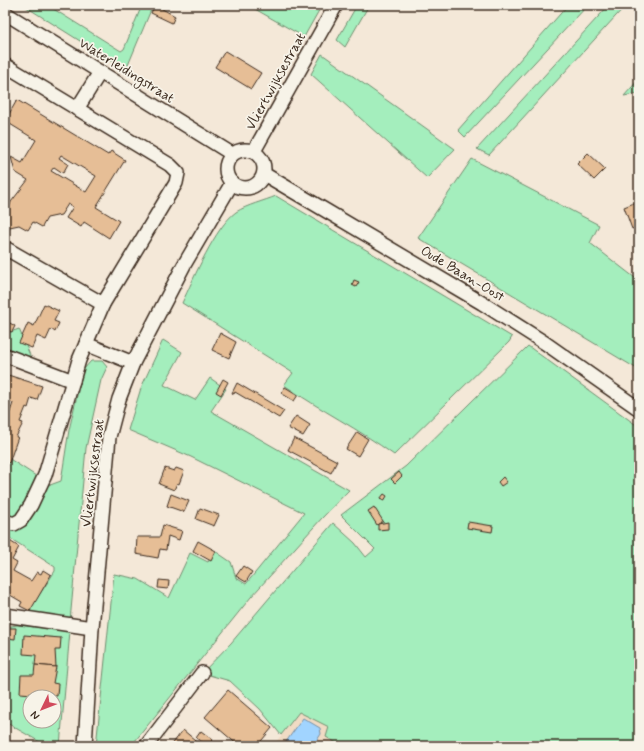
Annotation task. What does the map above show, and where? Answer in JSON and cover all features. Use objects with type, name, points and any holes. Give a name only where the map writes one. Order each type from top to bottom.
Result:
[{"type":"street","name":"Vliertwijksestraat","points":[[254,151],[336,5]]},
{"type":"street","name":"Waterleidingstraat","points":[[5,13],[232,154]]},
{"type":"street","points":[[5,65],[170,165],[178,173],[176,183],[103,304],[86,344],[73,381],[45,475],[31,505],[22,520],[14,524],[5,521]]},
{"type":"street","points":[[77,109],[100,72]]},
{"type":"street","points":[[242,149],[254,151],[260,157],[264,165],[264,174],[261,180],[250,188],[237,187],[232,183],[226,171],[226,163],[232,154],[242,149]]},
{"type":"street","name":"Oude Baan-Oost","points":[[264,174],[482,303],[545,343],[639,409]]},
{"type":"street","name":"Vliertwijksestraat","points":[[85,746],[92,628],[109,437],[119,399],[133,363],[184,265],[232,183]]},
{"type":"street","points":[[5,248],[103,304]]},
{"type":"street","points":[[86,344],[133,363]]},
{"type":"street","points":[[5,355],[73,381]]},
{"type":"street","points":[[5,615],[92,628]]},
{"type":"street","points":[[146,746],[202,673]]},
{"type":"shaded area","points":[[299,712],[329,727],[326,737],[342,746],[273,746]]},
{"type":"green space","points":[[23,5],[47,5],[121,51],[124,49],[142,5],[153,5],[126,70]]},
{"type":"green space","points":[[248,5],[322,5],[304,37]]},
{"type":"green space","points":[[357,5],[369,5],[345,47],[337,40]]},
{"type":"green space","points":[[568,5],[588,5],[465,137],[458,130]]},
{"type":"green space","points":[[609,5],[626,5],[489,155],[477,149]]},
{"type":"green space","points":[[322,54],[455,149],[427,178],[311,74]]},
{"type":"green space","points":[[639,79],[639,93],[624,96]]},
{"type":"green space","points":[[472,159],[599,225],[590,243],[639,281],[639,370],[418,238]]},
{"type":"green space","points":[[276,196],[512,337],[509,342],[394,455],[284,385],[293,373],[182,303],[213,241],[228,219],[236,212],[250,205]]},
{"type":"green space","points":[[19,329],[32,360],[5,354],[5,334]]},
{"type":"green space","points":[[163,340],[182,352],[164,385],[195,400],[210,378],[226,389],[211,411],[349,490],[251,597],[131,746],[96,746],[114,574],[138,579],[169,598],[190,553],[208,562],[215,551],[231,562],[236,578],[246,584],[304,513],[191,457],[128,430],[141,388]]},
{"type":"green space","points":[[528,346],[639,427],[639,746],[342,746],[326,737],[329,727],[299,712],[281,735],[260,709],[230,681],[202,673],[231,643],[333,523],[355,543],[366,557],[375,549],[341,515],[406,466]]},
{"type":"green space","points":[[91,361],[102,361],[107,367],[101,380],[86,448],[70,621],[28,612],[55,571],[55,567],[5,535],[5,456],[50,485],[61,481],[69,430],[83,370]]},
{"type":"green space","points":[[17,625],[70,631],[62,723],[62,689],[22,689],[22,729],[61,729],[60,746],[47,746],[5,722],[5,627]]},
{"type":"water","points":[[303,718],[320,728],[321,734],[313,746],[283,746]]},
{"type":"building","points":[[155,5],[175,16],[172,23],[151,13]]},
{"type":"building","points":[[225,51],[261,73],[251,89],[215,67]]},
{"type":"building","points":[[17,100],[108,155],[111,151],[125,160],[96,207],[119,221],[109,238],[84,222],[81,227],[66,218],[73,207],[68,204],[61,215],[47,218],[42,227],[33,222],[28,230],[19,225],[5,228],[5,219],[11,202],[28,180],[15,172],[11,157],[22,163],[36,140],[5,121]],"holes":[[[61,155],[96,176],[86,192],[51,171],[54,167],[63,173],[68,164],[59,158]]]},
{"type":"building","points":[[588,153],[605,169],[594,180],[577,164]]},
{"type":"building","points":[[639,201],[639,226],[632,229],[624,207]]},
{"type":"building","points":[[354,280],[359,282],[356,287],[352,285]]},
{"type":"building","points":[[44,304],[59,311],[54,321],[59,323],[55,332],[51,329],[46,340],[37,336],[32,348],[19,343],[28,323],[34,326]]},
{"type":"building","points":[[8,322],[15,326],[12,332],[5,329]]},
{"type":"building","points":[[220,333],[236,342],[229,358],[212,350]]},
{"type":"building","points":[[5,374],[42,386],[37,400],[31,398],[28,408],[26,407],[20,422],[23,423],[16,437],[18,437],[9,463],[5,462],[5,417],[8,418],[13,403],[5,400]]},
{"type":"building","points":[[223,379],[228,382],[221,395],[216,392]]},
{"type":"building","points":[[237,383],[284,411],[279,418],[235,392],[234,394],[232,393]]},
{"type":"building","points":[[285,387],[298,395],[294,401],[281,393]]},
{"type":"building","points":[[296,416],[310,425],[303,436],[288,428]]},
{"type":"building","points":[[357,432],[368,439],[358,456],[346,449]]},
{"type":"building","points":[[294,438],[337,461],[331,473],[288,450]]},
{"type":"building","points":[[165,468],[174,471],[176,468],[184,471],[179,484],[177,483],[174,490],[159,484]]},
{"type":"building","points":[[399,472],[402,476],[395,483],[391,479]]},
{"type":"building","points":[[503,477],[507,482],[501,486],[498,482]]},
{"type":"building","points":[[171,494],[189,501],[184,512],[167,506]]},
{"type":"building","points":[[384,494],[387,496],[384,501],[380,499]]},
{"type":"building","points":[[374,507],[383,521],[377,525],[368,511]]},
{"type":"building","points":[[200,508],[219,515],[214,526],[196,519]]},
{"type":"building","points":[[388,522],[388,529],[378,530],[378,524]]},
{"type":"building","points":[[468,522],[493,526],[492,532],[467,528]]},
{"type":"building","points":[[163,525],[182,531],[179,540],[168,536],[166,550],[160,549],[158,558],[136,554],[137,537],[160,537]]},
{"type":"building","points":[[5,538],[19,547],[12,560],[17,563],[13,571],[31,581],[37,572],[41,574],[43,570],[51,575],[30,611],[20,606],[22,602],[5,592]]},
{"type":"building","points":[[198,541],[216,551],[211,561],[193,551]]},
{"type":"building","points":[[243,566],[252,572],[246,582],[236,576]]},
{"type":"building","points":[[159,580],[169,581],[168,589],[158,588]]},
{"type":"building","points":[[8,628],[16,628],[15,639],[7,638]]},
{"type":"building","points":[[24,635],[61,638],[60,650],[55,650],[56,667],[35,665],[36,655],[23,654]]},
{"type":"building","points":[[35,665],[56,667],[53,683],[58,684],[58,689],[22,689],[22,693],[20,693],[21,675],[34,675]]},
{"type":"building","points":[[228,690],[272,728],[257,746],[239,746],[205,717]]},
{"type":"building","points":[[183,730],[195,740],[191,746],[171,746]]},
{"type":"building","points":[[201,731],[213,740],[208,746],[196,738]]}]
